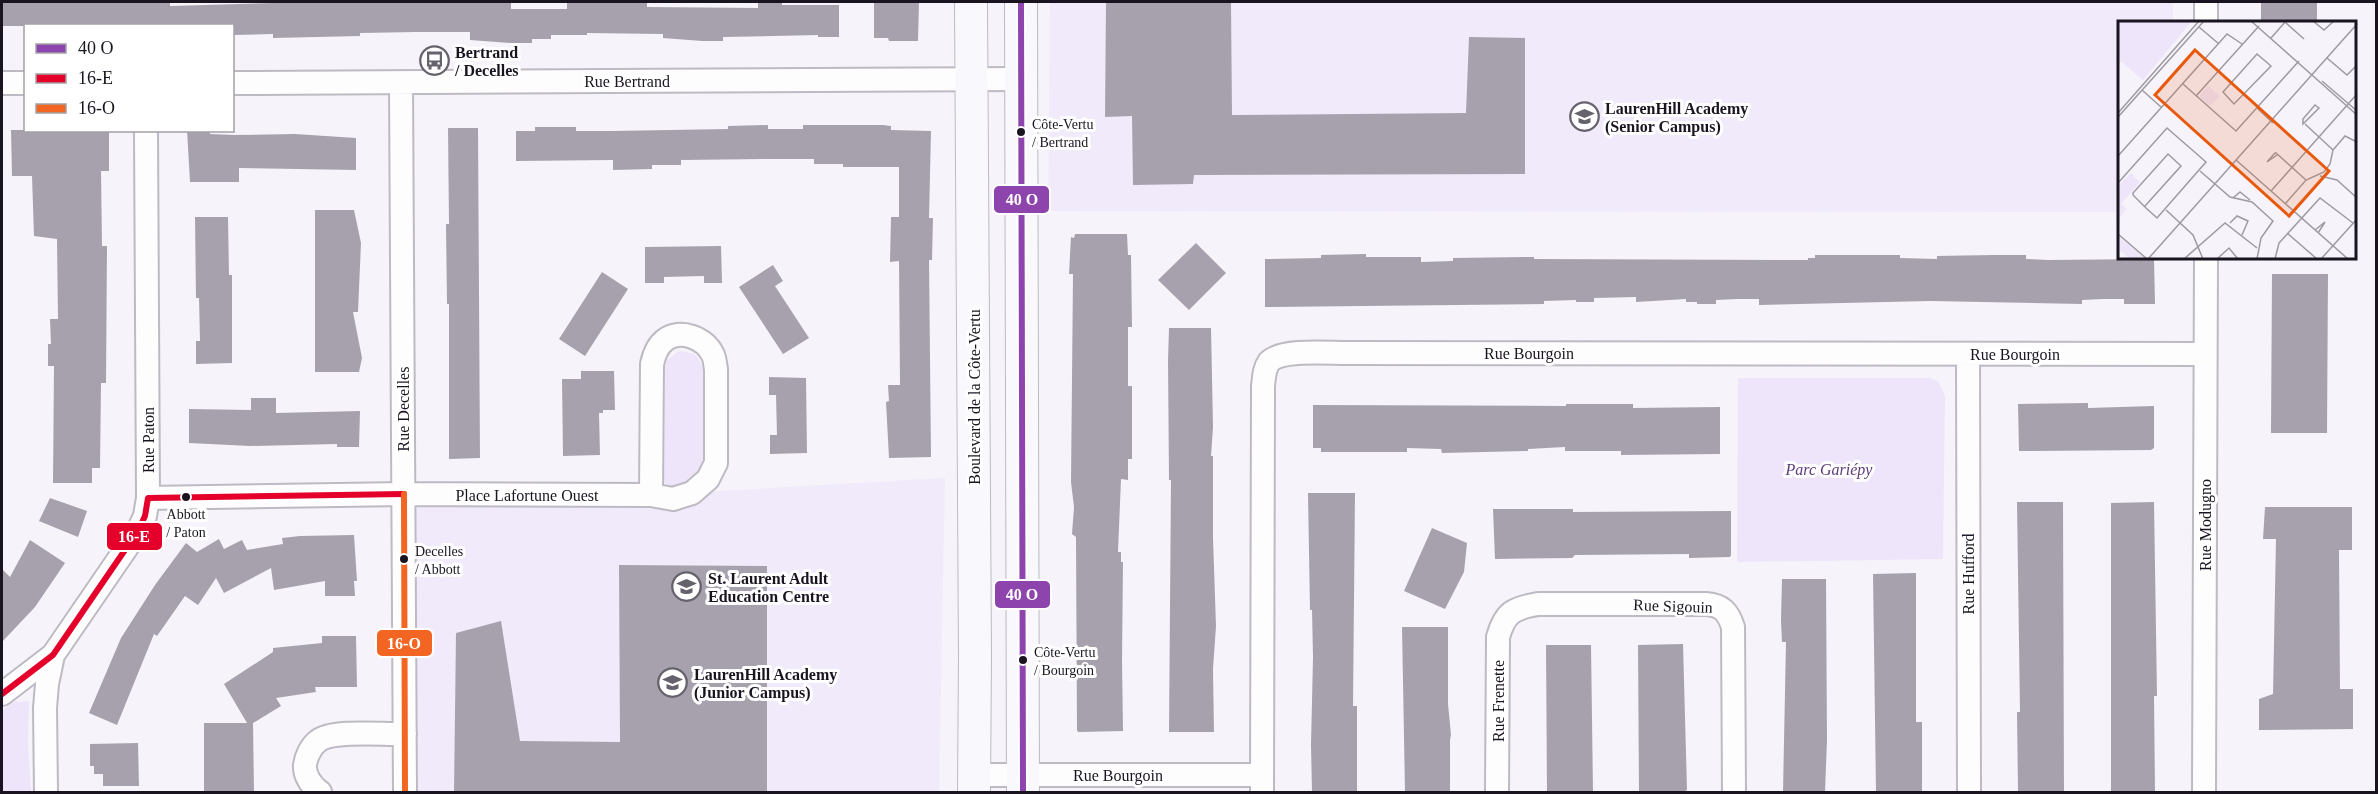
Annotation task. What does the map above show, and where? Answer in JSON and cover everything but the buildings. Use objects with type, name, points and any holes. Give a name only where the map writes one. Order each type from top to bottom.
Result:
[{"type":"main road","name":"Boulevard de la Côte-Vertu","points":[[971,2],[974,784]]},
{"type":"main road","points":[[1021,2],[1023,783]]},
{"type":"street","points":[[2206,2],[2206,21]]},
{"type":"street","name":"Rue Bertrand","points":[[234,83],[1022,79]]},
{"type":"street","points":[[2,83],[24,83]]},
{"type":"street","name":"Rue Decelles","points":[[401,83],[405,792]]},
{"type":"street","name":"Rue Paton","points":[[46,792],[45,708],[53,655],[138,531],[145,516],[148,498],[146,132]]},
{"type":"street","name":"Rue Modugno","points":[[2204,792],[2206,260]]},
{"type":"street","name":"Place Lafortune Ouest","points":[[148,498],[404,494],[651,495],[673,499],[692,493],[708,479],[716,463],[715,362],[705,344],[690,336],[678,334],[665,339],[655,351],[652,364],[651,495]]},
{"type":"street","name":"Rue Bourgoin","points":[[974,784],[1262,784],[1263,386],[1265,371],[1270,362],[1281,355],[1345,353],[2205,354]]},
{"type":"street","name":"Rue Hufford","points":[[1968,355],[1969,792]]},
{"type":"street","name":"Rue Sigouin","points":[[1509,613],[1522,607],[1538,604],[1706,604],[1717,605],[1724,609],[1733,627],[1734,792]]},
{"type":"street","name":"Rue Frenette","points":[[1497,792],[1498,637],[1509,613]]},
{"type":"street","points":[[2,694],[53,655]]},
{"type":"street","points":[[320,792],[310,782],[305,768],[308,754],[318,741],[333,735],[405,734]]},
{"type":"shaded area","name":"LaurenHill Academy (Senior Campus)","points":[[1050,2],[2173,2],[2173,21],[2118,21],[2118,212],[1048,211]]},
{"type":"shaded area","name":"LaurenHill Academy (Junior Campus)","points":[[945,478],[939,792],[405,792],[404,494],[651,495]]},
{"type":"green space","points":[[679,351],[689,352],[695,356],[704,370],[704,454],[703,461],[694,477],[672,489],[664,482],[665,367],[667,360]]},
{"type":"green space","name":"Parc Gariépy","points":[[1738,378],[1930,378],[1938,381],[1945,396],[1943,559],[1737,562]]},
{"type":"green space","points":[[29,701],[28,744],[31,792],[2,792],[2,711],[12,702]]},
{"type":"transit line","points":[[1021,2],[1023,792]]},
{"type":"transit line","name":"16-E","points":[[2,694],[53,655],[138,531],[145,516],[148,498],[404,494]]},
{"type":"transit line","name":"16-O","points":[[404,494],[405,792]]},
{"type":"place","name":"Bertrand / Decelles","points":[[434,61]]},
{"type":"place","name":"LaurenHill Academy (Senior Campus)","points":[[1584,117]]},
{"type":"place","name":"Côte-Vertu / Bertrand","points":[[1021,132]]},
{"type":"place","name":"Abbott / Paton","points":[[186,497]]},
{"type":"place","name":"Decelles / Abbott","points":[[404,559]]},
{"type":"place","name":"St. Laurent Adult Education Centre","points":[[687,587]]},
{"type":"place","name":"Côte-Vertu / Bourgoin","points":[[1023,660]]},
{"type":"place","name":"LaurenHill Academy (Junior Campus)","points":[[673,683]]}]
